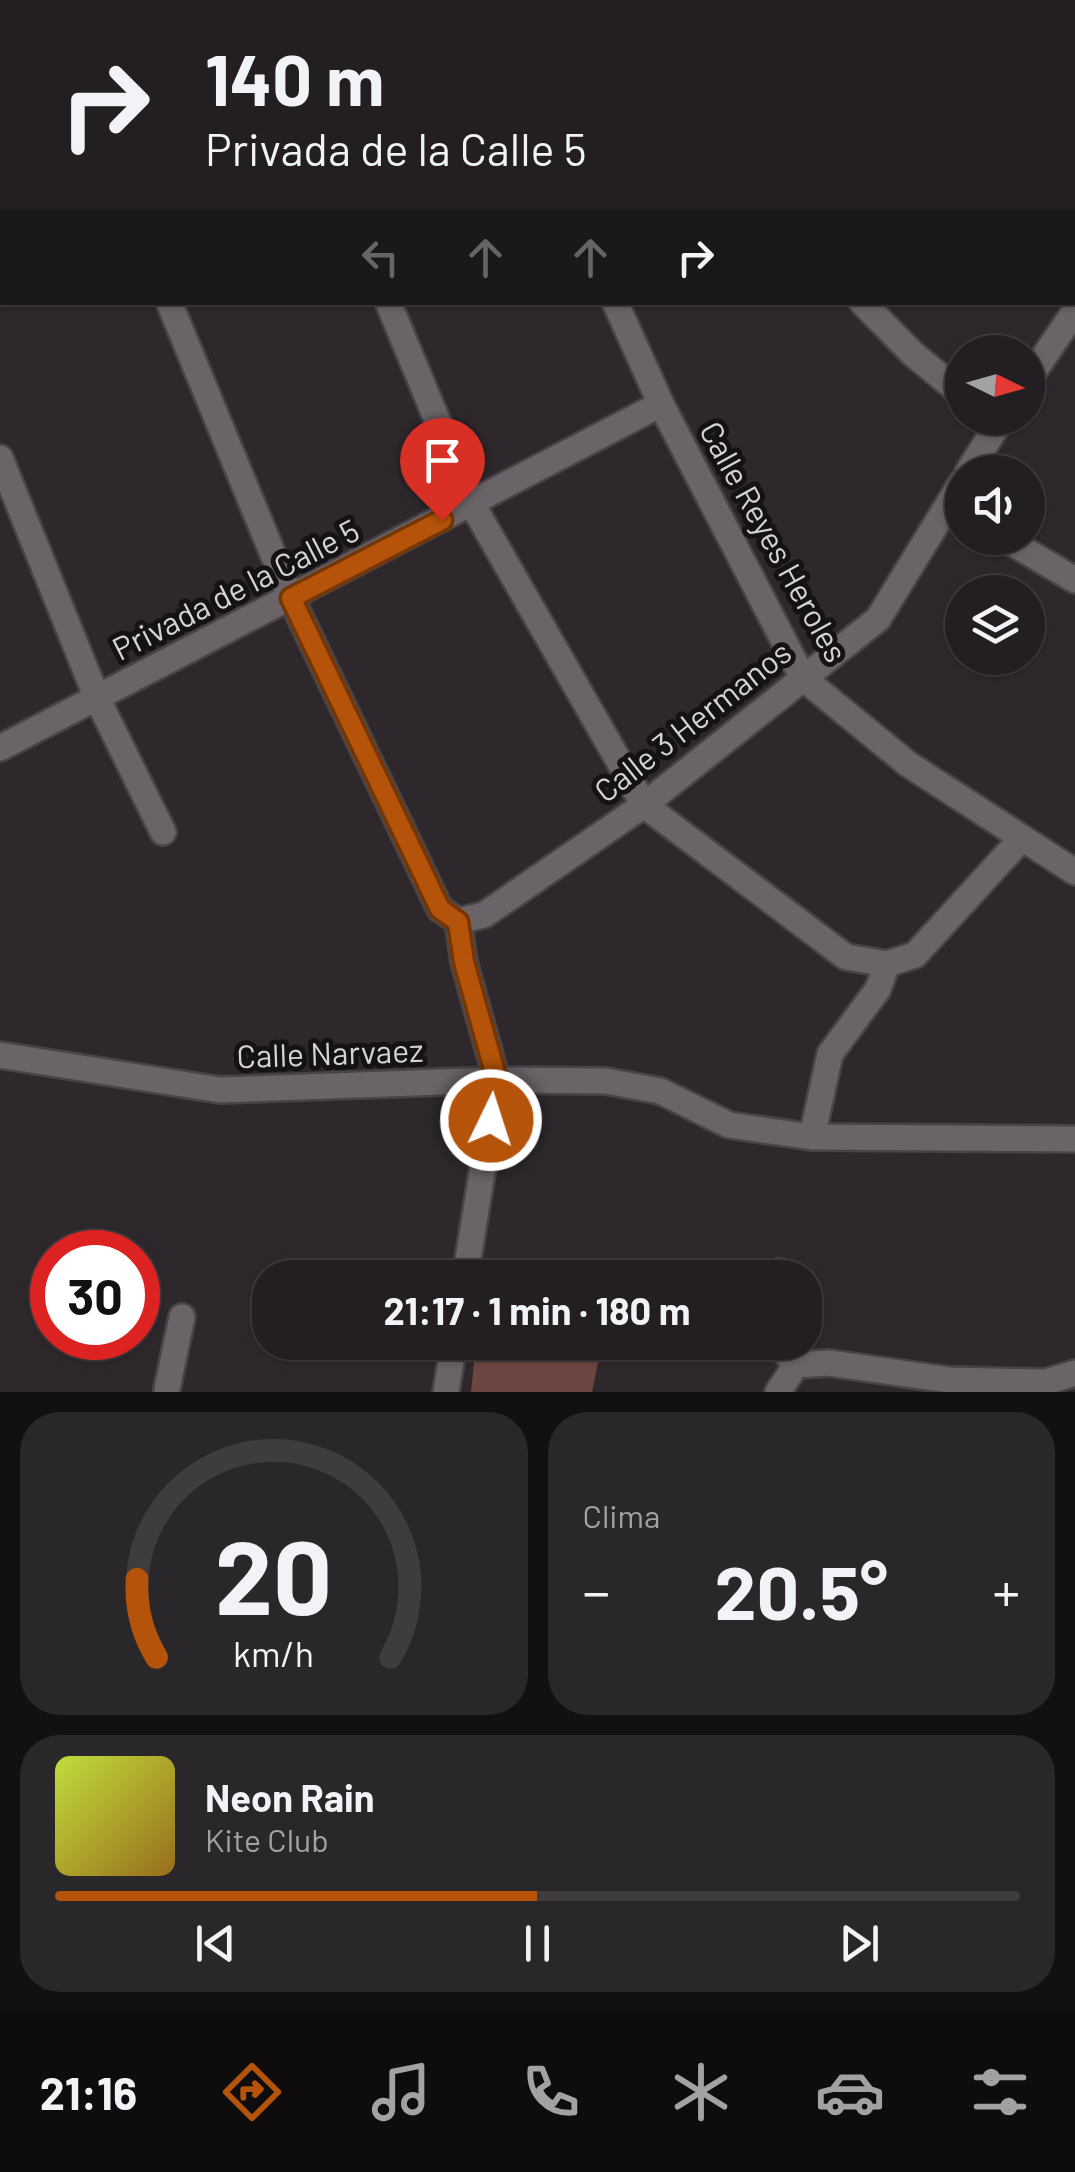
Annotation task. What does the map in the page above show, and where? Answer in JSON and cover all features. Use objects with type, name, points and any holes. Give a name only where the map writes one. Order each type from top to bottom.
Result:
[{"type":"street","points":[[170,305],[291,598],[440,909],[458,922],[464,962],[497,1080],[468,1260]]},
{"type":"street","points":[[389,305],[472,504],[644,805],[846,957],[887,964],[915,955],[1022,838]]},
{"type":"street","name":"Calle Reyes Heroles","points":[[616,305],[661,404],[804,678],[908,764],[1075,872]]},
{"type":"street","points":[[865,305],[945,380]]},
{"type":"street","points":[[1045,363],[1065,343],[1075,311]]},
{"type":"street","name":"Privada de la Calle 5","points":[[0,748],[661,404]]},
{"type":"street","points":[[0,458],[97,698],[163,832]]},
{"type":"street","name":"Calle 3 Hermanos","points":[[458,922],[484,915],[644,805],[878,619],[945,519]]},
{"type":"street","points":[[1033,555],[1075,580]]},
{"type":"street","points":[[812,1137],[830,1054],[878,989],[887,964]]},
{"type":"street","name":"Calle Narvaez","points":[[0,1056],[220,1090],[497,1080],[606,1082],[660,1091],[728,1125],[812,1137],[1075,1139]]},
{"type":"street","points":[[164,1390],[182,1318]]},
{"type":"street","points":[[446,1392],[451,1360]]},
{"type":"street","points":[[792,1360],[796,1364],[829,1363],[949,1380],[1046,1382],[1075,1373]]},
{"type":"street","points":[[778,1392],[796,1364]]},
{"type":"shaded area","points":[[474,1360],[599,1360],[592,1392],[471,1392]]},
{"type":"route","points":[[442,520],[291,598],[440,909],[458,922],[464,962],[497,1080],[491,1120]]}]
